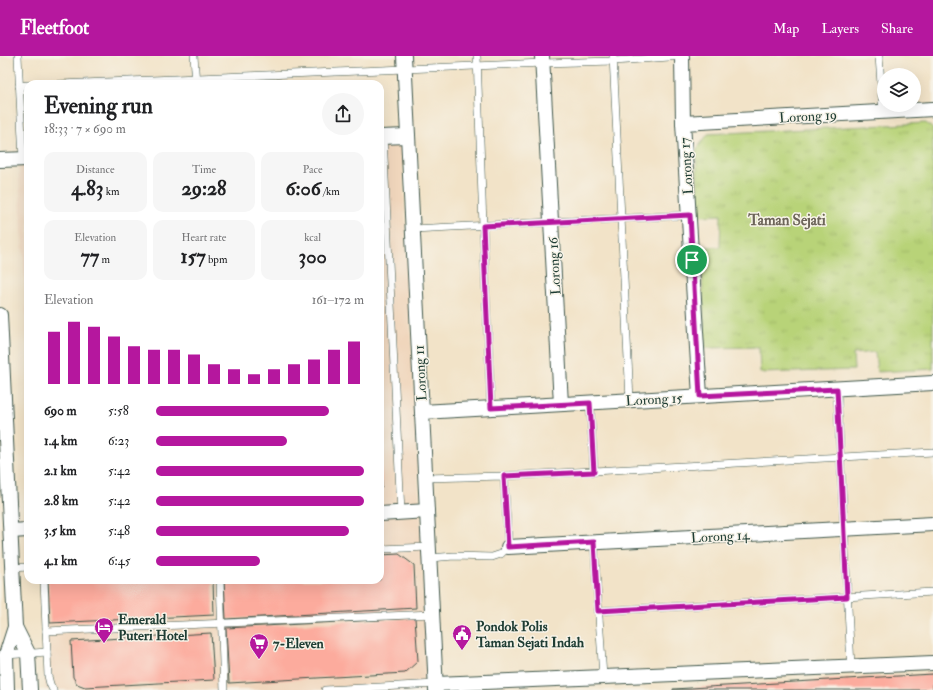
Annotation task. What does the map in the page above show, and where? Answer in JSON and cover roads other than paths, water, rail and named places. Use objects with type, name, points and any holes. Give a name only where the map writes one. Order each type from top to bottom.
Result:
[{"type":"street","name":"Lorong 17","points":[[682,56],[684,123],[700,396]]},
{"type":"street","name":"Lorong 16","points":[[543,59],[561,404]]},
{"type":"street","name":"Lorong 11","points":[[404,62],[436,687]]},
{"type":"street","name":"Lorong 19","points":[[921,110],[933,109]]},
{"type":"street","name":"Lorong 19","points":[[684,123],[882,112]]},
{"type":"street","points":[[384,136],[408,136]]},
{"type":"street","points":[[0,160],[24,159]]},
{"type":"street","points":[[0,315],[15,627],[6,655],[7,690]]},
{"type":"street","name":"Lorong 15","points":[[422,412],[933,383]]},
{"type":"street","points":[[384,514],[427,511]]},
{"type":"street","name":"Lorong 14","points":[[508,547],[933,524]]},
{"type":"street","points":[[11,531],[24,530]]},
{"type":"street","points":[[15,627],[28,653],[30,690]]},
{"type":"street","points":[[436,687],[603,677],[933,663]]},
{"type":"lane","points":[[18,56],[24,138]]},
{"type":"lane","points":[[194,56],[196,80]]},
{"type":"lane","points":[[477,56],[491,408]]},
{"type":"lane","points":[[207,80],[404,62],[477,66],[543,59],[687,56]]},
{"type":"lane","points":[[879,56],[880,68]]},
{"type":"lane","points":[[614,58],[630,400]]},
{"type":"lane","points":[[19,86],[24,85]]},
{"type":"lane","points":[[384,192],[401,512]]},
{"type":"lane","points":[[413,229],[690,215]]},
{"type":"lane","points":[[837,389],[850,667]]},
{"type":"lane","points":[[590,403],[594,472]]},
{"type":"lane","points":[[426,478],[594,472],[933,452]]},
{"type":"lane","points":[[384,549],[429,552],[454,556],[492,557],[501,554],[508,547],[504,476]]},
{"type":"lane","points":[[594,542],[603,677]]},
{"type":"lane","points":[[12,568],[24,567]]},
{"type":"lane","points":[[44,584],[48,676],[53,690]]},
{"type":"lane","points":[[220,584],[224,690]]},
{"type":"lane","points":[[598,611],[933,592]]},
{"type":"lane","points":[[46,631],[433,614]]},
{"type":"lane","points":[[6,655],[47,652]]},
{"type":"lane","points":[[324,690],[436,687]]},
{"type":"place","name":"Emerald Puteri Hotel","points":[[104,644]]},
{"type":"place","name":"Pondok Polis Taman Sejati Indah","points":[[462,651]]},
{"type":"place","name":"7-Eleven","points":[[259,660]]},
{"type":"district","name":"Taman Sejati","points":[[787,220]]}]
